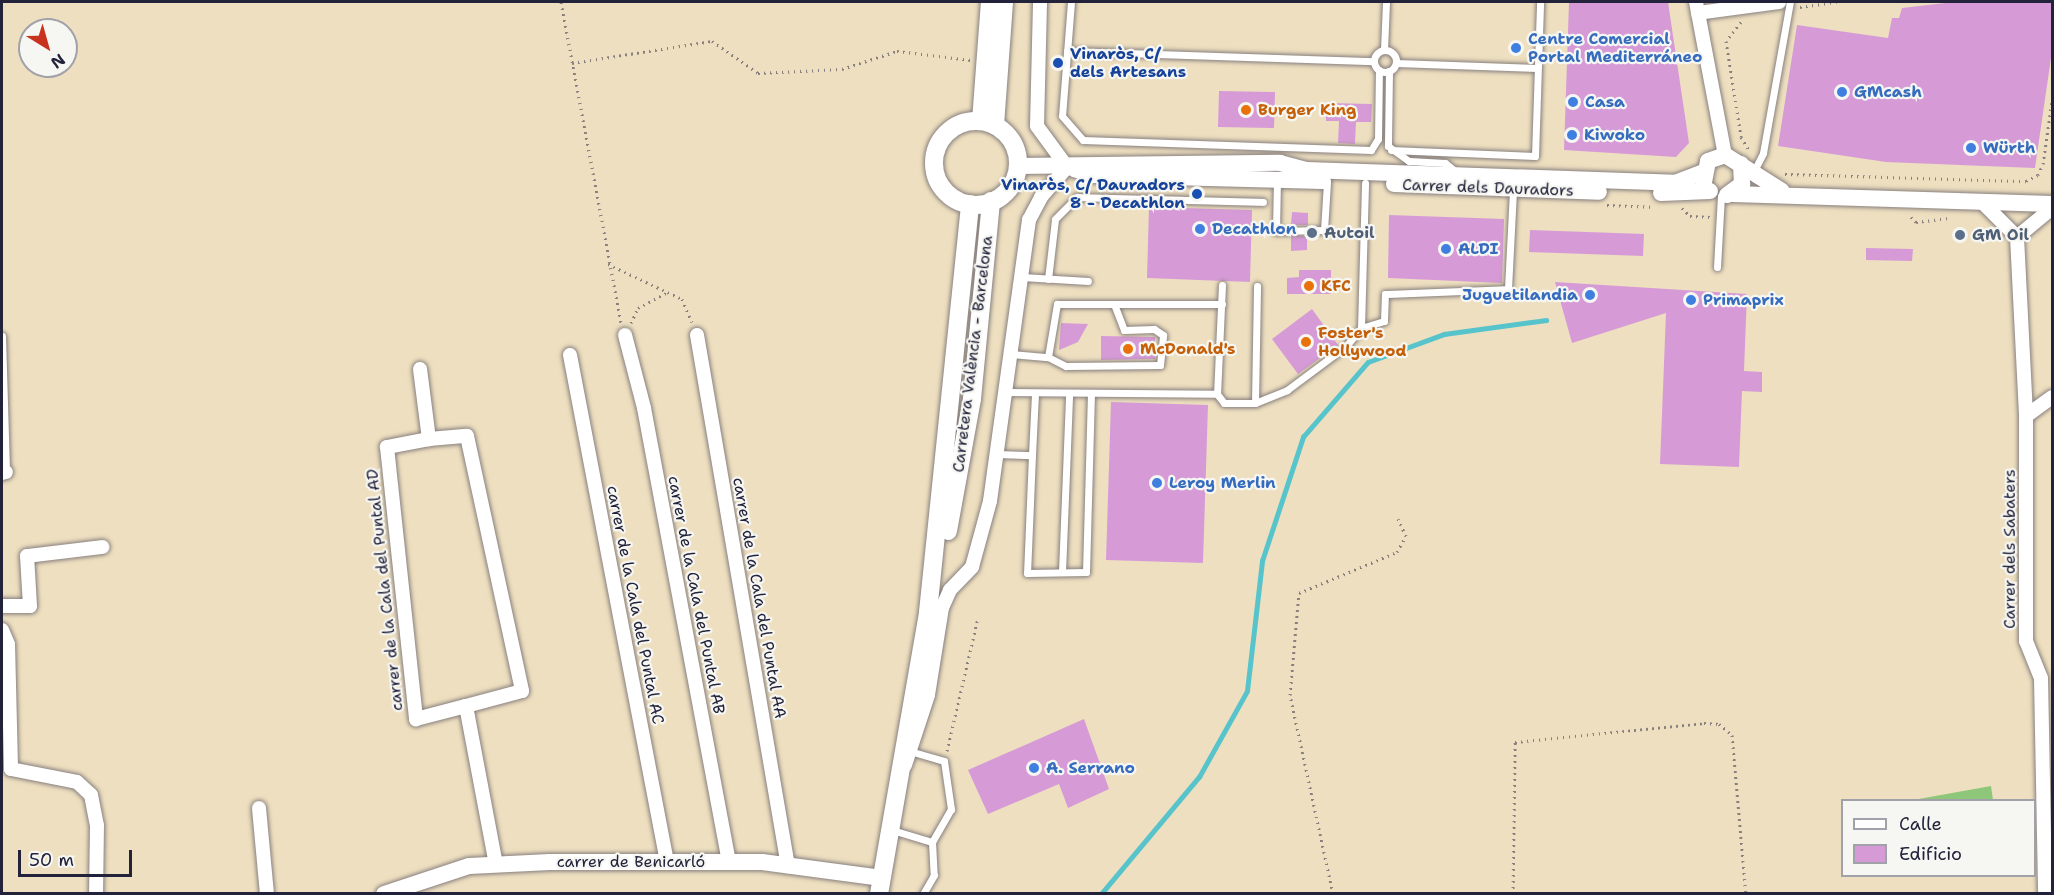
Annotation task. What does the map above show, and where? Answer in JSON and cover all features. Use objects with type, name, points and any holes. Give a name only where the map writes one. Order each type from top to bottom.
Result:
[{"type":"main road","points":[[988,123],[986,63],[990,2]]},
{"type":"main road","points":[[988,123],[1004,2]]},
{"type":"main road","points":[[988,123],[1014,145],[1017,166],[1011,186],[991,201],[969,204],[940,186],[934,160],[954,127],[988,123]]},
{"type":"main road","name":"Carretera València - Barcelona","points":[[881,886],[928,612],[964,451],[991,201]]},
{"type":"main road","name":"Carretera València - Barcelona","points":[[928,612],[969,204]]},
{"type":"street","points":[[901,772],[913,752],[942,608],[977,555],[997,454],[1029,220],[1041,197],[1067,167],[1037,126],[1040,2]]},
{"type":"street","points":[[1725,155],[1697,8],[1786,4]]},
{"type":"street","name":"Carrer dels Dauradors","points":[[1271,179],[1278,169],[1675,183],[1703,172],[1713,157],[1725,155],[1750,167],[1782,191]]},
{"type":"street","name":"Carrer dels Dauradors","points":[[1017,166],[1257,163],[1307,170]]},
{"type":"street","name":"Carrer dels Dauradors","points":[[1067,167],[1095,175],[1271,179],[1513,189],[1721,193],[1782,191],[2052,206]]},
{"type":"street","points":[[1703,172],[1721,193],[1744,177],[1750,167]]},
{"type":"street","points":[[1983,203],[2017,237],[2052,206]]},
{"type":"street","name":"Carrer dels Sabaters","points":[[2017,237],[2026,416],[2026,641],[2041,678],[2045,894]]},
{"type":"street","name":"carrer de la Cala del Puntal AB","points":[[625,335],[644,408],[729,862]]},
{"type":"street","name":"carrer de la Cala del Puntal AA","points":[[697,335],[788,866]]},
{"type":"street","name":"carrer de la Cala del Puntal AC","points":[[570,355],[667,862]]},
{"type":"street","points":[[420,369],[429,439]]},
{"type":"street","points":[[2026,416],[2052,397]]},
{"type":"street","name":"carrer de la Cala del Puntal AD","points":[[467,436],[522,691],[416,719],[387,447],[429,439],[467,436]]},
{"type":"street","points":[[2,606],[30,606],[27,556],[102,547]]},
{"type":"street","points":[[2,630],[8,644],[11,769],[77,782],[91,795],[97,825],[96,894]]},
{"type":"street","points":[[466,706],[496,865]]},
{"type":"street","points":[[259,808],[267,894]]},
{"type":"street","name":"carrer de Benicarló","points":[[384,894],[469,866],[667,862],[729,862],[788,866],[881,886]]},
{"type":"lane","points":[[1071,2],[1062,116],[1083,140],[1371,150],[1378,139],[1379,70],[1374,61]]},
{"type":"lane","points":[[1067,51],[1374,61],[1384,50],[1386,2]]},
{"type":"lane","points":[[1391,150],[1535,156],[1540,2]]},
{"type":"lane","points":[[1750,167],[1763,153],[1786,4]]},
{"type":"lane","points":[[1384,50],[1396,63],[1537,68]]},
{"type":"lane","points":[[1391,150],[1389,71],[1396,63]]},
{"type":"lane","points":[[1379,70],[1389,71]]},
{"type":"lane","points":[[1391,150],[1409,161],[1445,163],[1458,174]]},
{"type":"lane","points":[[1271,179],[1276,231],[1324,230],[1327,181]]},
{"type":"lane","points":[[1361,328],[1365,183]]},
{"type":"lane","points":[[1222,285],[1217,394],[1224,403],[1255,403],[1287,390],[1346,346],[1361,328],[1384,321],[1385,294],[1508,289],[1513,189]]},
{"type":"lane","points":[[1717,267],[1721,193]]},
{"type":"lane","points":[[1048,279],[1055,219],[1077,197],[1263,202]]},
{"type":"lane","points":[[1023,277],[1088,281]]},
{"type":"lane","points":[[1255,403],[1257,286]]},
{"type":"lane","points":[[1048,357],[1057,304],[1115,307],[1222,304]]},
{"type":"lane","points":[[1011,354],[1048,357],[1066,366],[1160,365],[1163,335],[1154,329],[1125,330],[1115,307]]},
{"type":"lane","points":[[2,336],[4,473]]},
{"type":"lane","points":[[1005,392],[1217,394]]},
{"type":"lane","points":[[1035,393],[1027,573],[1086,572],[1091,393]]},
{"type":"lane","points":[[1062,572],[1069,394]]},
{"type":"lane","points":[[997,454],[1032,455]]},
{"type":"lane","points":[[913,752],[944,762],[951,809],[932,842],[934,875],[923,894]]},
{"type":"lane","points":[[891,830],[932,842]]},
{"type":"path","points":[[561,2],[607,263],[625,335]]},
{"type":"path","points":[[1786,4],[1837,2]]},
{"type":"path","points":[[1746,14],[1726,41],[1741,136],[1750,167]]},
{"type":"path","points":[[572,63],[718,44],[758,73],[842,69],[897,51],[986,63]]},
{"type":"path","points":[[1776,174],[2026,181],[2038,175],[2043,164],[2052,101]]},
{"type":"path","points":[[1603,205],[1661,208]]},
{"type":"path","points":[[1673,208],[1684,208],[1690,216],[1719,217]]},
{"type":"path","points":[[1902,217],[1916,222],[1956,218]]},
{"type":"path","points":[[607,263],[682,299],[697,335]]},
{"type":"path","points":[[625,335],[638,308],[668,292]]},
{"type":"path","points":[[1333,894],[1290,695],[1299,593],[1397,552],[1406,537],[1398,519]]},
{"type":"path","points":[[944,762],[978,618]]},
{"type":"path","points":[[1513,894],[1515,742],[1704,723],[1719,724],[1732,735],[1746,894]]},
{"type":"green space","points":[[1991,786],[1993,799],[1919,799]]},
{"type":"building","points":[[1569,2],[1668,2],[1689,143],[1676,157],[1564,150]]},
{"type":"building","points":[[1954,2],[2052,2],[2052,51],[2035,168],[1886,162],[1778,146],[1797,25],[1888,38],[1892,18],[1899,18],[1902,8]]},
{"type":"building","name":"Burger King","points":[[1219,91],[1275,92],[1274,128],[1218,127]]},
{"type":"building","points":[[1326,103],[1372,104],[1371,122],[1356,122],[1355,144],[1338,143],[1339,121],[1326,121]]},
{"type":"building","name":"Decathlon","points":[[1149,207],[1252,210],[1250,282],[1147,278]]},
{"type":"building","points":[[1292,212],[1308,213],[1308,225],[1291,225]]},
{"type":"building","name":"ALDI","points":[[1389,215],[1504,219],[1502,283],[1388,278]]},
{"type":"building","points":[[1530,230],[1644,234],[1643,256],[1529,252]]},
{"type":"building","points":[[1291,236],[1307,236],[1307,250],[1291,251]]},
{"type":"building","points":[[1866,248],[1913,249],[1912,261],[1866,260]]},
{"type":"building","name":"KFC","points":[[1299,270],[1331,270],[1331,294],[1287,294],[1287,278],[1299,277]]},
{"type":"building","points":[[1555,282],[1747,294],[1744,371],[1762,372],[1762,392],[1742,391],[1739,467],[1660,464],[1666,313],[1572,343]]},
{"type":"building","name":"Foster's Hollywood","points":[[1312,309],[1338,345],[1298,374],[1272,339]]},
{"type":"building","points":[[1061,323],[1088,324],[1078,342],[1059,350]]},
{"type":"building","name":"McDonald's","points":[[1101,336],[1155,337],[1155,359],[1101,360]]},
{"type":"building","name":"Leroy Merlin","points":[[1111,402],[1208,405],[1203,563],[1106,560]]},
{"type":"building","name":"A. Serrano","points":[[1084,719],[1109,789],[1068,808],[1059,784],[988,814],[968,770]]},
{"type":"waterway","points":[[1101,894],[1199,777],[1247,691],[1262,561],[1303,437],[1368,362],[1444,334],[1546,320]]},
{"type":"place","name":"Centre Comercial Portal Mediterráneo","points":[[1516,48]]},
{"type":"place","name":"Vinaròs, C/ dels Artesans","points":[[1058,63]]},
{"type":"place","name":"GMcash","points":[[1842,92]]},
{"type":"place","name":"Casa","points":[[1573,102]]},
{"type":"place","name":"Burger King","points":[[1246,110]]},
{"type":"place","name":"Kiwoko","points":[[1572,135]]},
{"type":"place","name":"Würth","points":[[1971,148]]},
{"type":"place","name":"Vinaròs, C/ Dauradors 8 - Decathlon","points":[[1197,194]]},
{"type":"place","name":"Decathlon","points":[[1200,229]]},
{"type":"place","name":"Autoil","points":[[1312,233]]},
{"type":"place","name":"GM Oil","points":[[1960,235]]},
{"type":"place","name":"ALDI","points":[[1446,249]]},
{"type":"place","name":"KFC","points":[[1309,286]]},
{"type":"place","name":"Juguetilandia","points":[[1590,295]]},
{"type":"place","name":"Primaprix","points":[[1691,300]]},
{"type":"place","name":"Foster's Hollywood","points":[[1306,342]]},
{"type":"place","name":"McDonald's","points":[[1128,349]]},
{"type":"place","name":"Leroy Merlin","points":[[1157,483]]},
{"type":"place","name":"A. Serrano","points":[[1034,768]]}]
